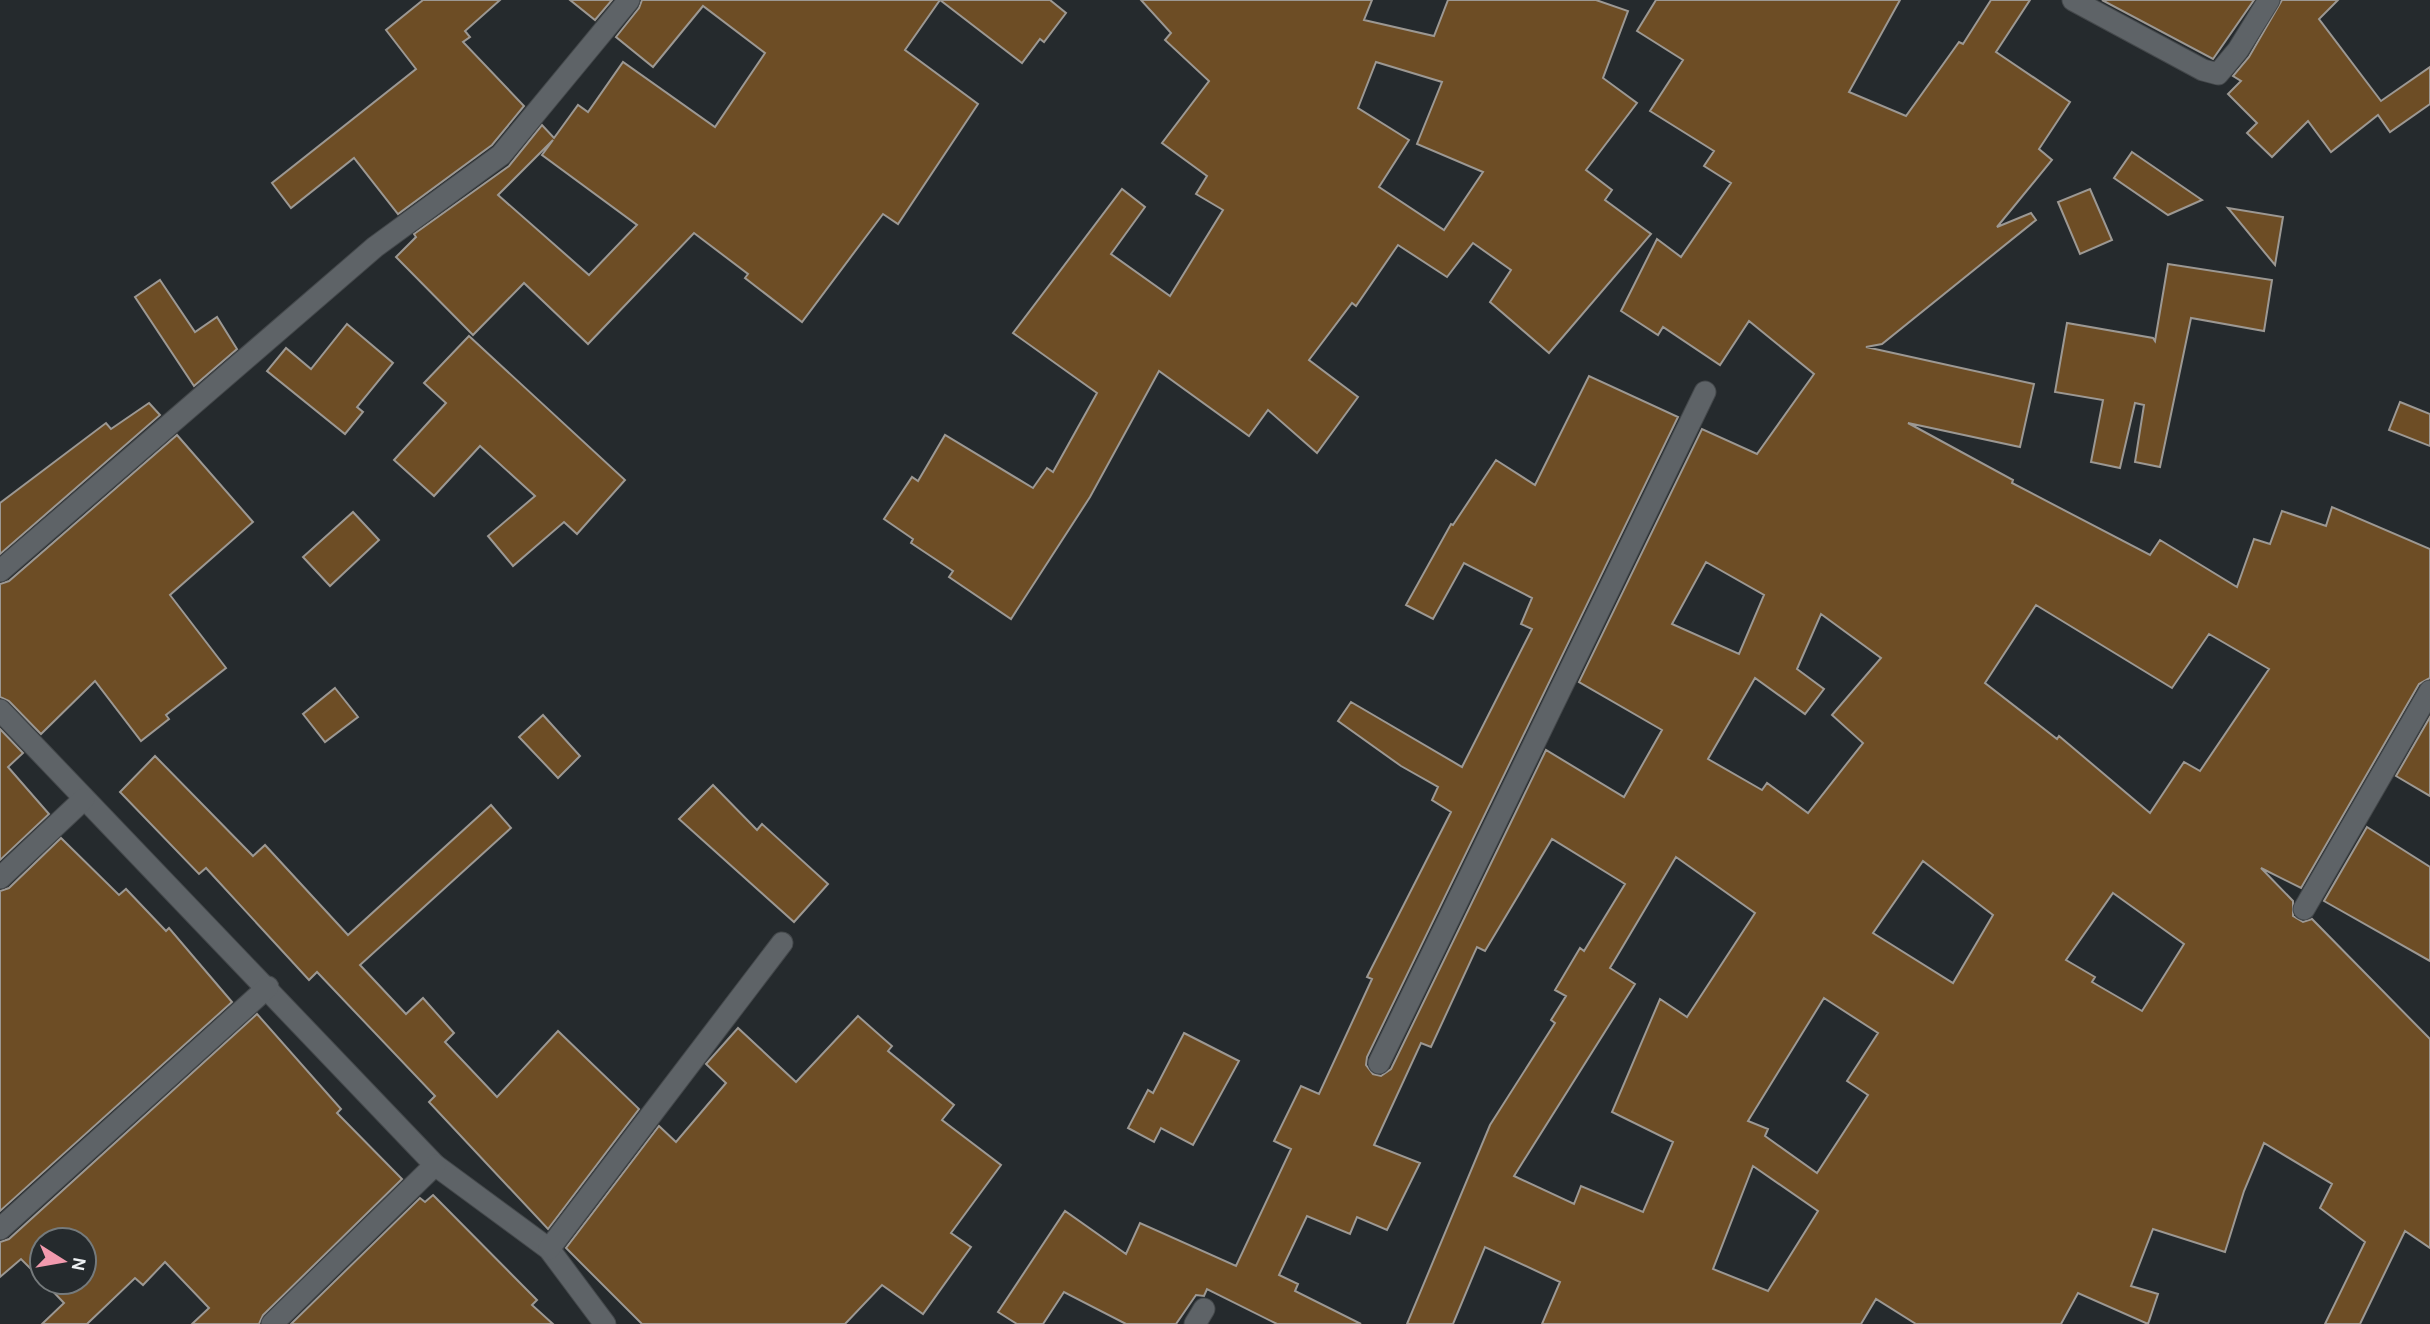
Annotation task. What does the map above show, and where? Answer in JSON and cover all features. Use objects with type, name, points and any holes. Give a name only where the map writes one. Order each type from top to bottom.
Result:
[{"type":"street","points":[[0,571],[376,247],[500,155],[629,0]]},
{"type":"street","points":[[2073,0],[2203,70],[2218,74],[2238,50],[2269,0]]},
{"type":"street","points":[[1379,1063],[1705,392]]},
{"type":"street","points":[[2304,909],[2430,691]]},
{"type":"street","points":[[0,710],[268,987],[435,1165],[549,1249],[605,1324]]},
{"type":"street","points":[[0,878],[84,799]]},
{"type":"street","points":[[549,1249],[782,943]]},
{"type":"street","points":[[0,1229],[268,987]]},
{"type":"street","points":[[272,1324],[435,1165]]},
{"type":"building","points":[[423,0],[500,0],[465,31],[470,37],[463,42],[524,106],[492,145],[398,214],[354,158],[291,208],[272,183],[416,69],[386,30]]},
{"type":"building","points":[[570,0],[612,0],[595,20]]},
{"type":"building","points":[[642,0],[940,0],[905,50],[978,104],[898,224],[883,214],[802,322],[745,278],[748,274],[694,233],[588,344],[524,283],[473,335],[396,257],[416,237],[414,234],[509,166],[542,125],[554,138],[578,105],[588,112],[623,62],[715,127],[765,53],[703,6],[653,67],[616,37],[639,8]],"holes":[[[553,140],[542,155],[637,225],[589,275],[498,195]]]},
{"type":"building","points":[[940,0],[1050,0],[1066,13],[1044,42],[1040,39],[1022,63]]},
{"type":"building","points":[[1141,0],[1372,0],[1364,20],[1434,36],[1448,0],[1596,0],[1628,11],[1603,78],[1637,103],[1586,170],[1612,190],[1605,200],[1651,234],[1549,353],[1490,302],[1511,270],[1473,243],[1447,277],[1398,245],[1356,306],[1352,303],[1309,360],[1358,397],[1317,453],[1268,410],[1249,436],[1159,371],[1090,497],[1011,619],[949,577],[953,571],[911,543],[913,539],[884,519],[912,477],[918,481],[945,435],[1033,488],[1047,468],[1053,472],[1097,393],[1013,333],[1122,189],[1145,207],[1111,254],[1170,296],[1223,210],[1196,194],[1207,176],[1162,143],[1209,81],[1165,40],[1171,33]],"holes":[[[1376,62],[1442,82],[1417,144],[1483,172],[1444,230],[1379,187],[1409,140],[1358,108]]]},
{"type":"building","points":[[1656,0],[1900,0],[1849,92],[1906,116],[1959,42],[1963,44],[1991,0],[2030,0],[1996,52],[2070,102],[2039,149],[2052,160],[1997,227],[2031,213],[2036,220],[1882,344],[1866,347],[2034,384],[2020,447],[1908,423],[2013,480],[2012,483],[2150,555],[2160,540],[2237,587],[2254,539],[2270,544],[2282,511],[2326,526],[2332,507],[2430,549],[2430,678],[2419,684],[2301,888],[2261,868],[2293,901],[2293,916],[2303,922],[2312,919],[2430,1039],[2430,1248],[2405,1231],[2360,1324],[2325,1324],[2365,1242],[2320,1208],[2332,1184],[2264,1143],[2244,1191],[2225,1252],[2153,1229],[2131,1286],[2158,1294],[2148,1324],[2078,1293],[2061,1324],[1916,1324],[1876,1299],[1861,1324],[1542,1324],[1560,1282],[1485,1247],[1453,1324],[1407,1324],[1490,1125],[1555,1023],[1551,1020],[1566,996],[1555,990],[1580,948],[1584,951],[1625,884],[1552,839],[1485,951],[1477,947],[1431,1047],[1421,1043],[1374,1145],[1420,1163],[1387,1230],[1357,1217],[1350,1234],[1307,1216],[1279,1275],[1298,1284],[1295,1291],[1361,1324],[1277,1324],[1207,1289],[1204,1296],[1196,1295],[1176,1324],[1126,1324],[1064,1292],[1043,1324],[1017,1324],[998,1312],[1065,1211],[1126,1254],[1140,1223],[1236,1266],[1291,1149],[1274,1141],[1301,1086],[1319,1094],[1372,979],[1367,977],[1451,812],[1432,800],[1438,787],[1401,766],[1338,721],[1351,702],[1462,767],[1532,629],[1521,624],[1532,598],[1464,563],[1433,619],[1406,605],[1451,524],[1453,525],[1496,460],[1535,485],[1589,376],[1678,417],[1367,1057],[1366,1065],[1373,1074],[1381,1076],[1391,1069],[1546,750],[1624,797],[1662,730],[1579,682],[1702,429],[1757,454],[1814,374],[1749,321],[1720,365],[1663,327],[1658,335],[1621,311],[1657,239],[1681,257],[1731,183],[1704,166],[1714,151],[1650,111],[1683,60],[1637,31]],"holes":[[[1706,562],[1764,595],[1739,654],[1672,624]],[[2036,605],[2172,688],[2209,634],[2269,669],[2200,771],[2184,762],[2150,813],[2059,736],[2057,739],[1985,683]],[[1821,614],[1881,658],[1832,715],[1863,743],[1808,813],[1767,783],[1762,790],[1708,759],[1755,678],[1805,714],[1824,689],[1797,669]],[[1676,857],[1755,913],[1687,1017],[1660,999],[1612,1112],[1673,1142],[1643,1212],[1581,1186],[1574,1204],[1514,1176],[1635,984],[1610,968]],[[1923,861],[1993,915],[1953,983],[1873,933]],[[2113,893],[2184,944],[2142,1011],[2092,982],[2095,977],[2066,960]],[[1824,998],[1878,1033],[1847,1081],[1868,1095],[1817,1173],[1765,1136],[1768,1129],[1748,1121]],[[1753,1166],[1818,1211],[1768,1291],[1713,1269]]]},
{"type":"building","points":[[2102,0],[2254,0],[2213,59]]},
{"type":"building","points":[[2282,0],[2338,0],[2319,19],[2381,101],[2430,67],[2430,104],[2390,132],[2378,115],[2331,152],[2308,121],[2272,157],[2247,133],[2257,123],[2228,94],[2241,81],[2233,76],[2249,57]]},
{"type":"building","points":[[2132,152],[2202,200],[2168,215],[2114,178]]},
{"type":"building","points":[[2090,189],[2112,240],[2080,254],[2058,202]]},
{"type":"building","points":[[2228,208],[2283,217],[2275,265]]},
{"type":"building","points":[[2168,264],[2272,280],[2264,331],[2191,318],[2160,467],[2135,462],[2144,405],[2135,403],[2120,468],[2091,462],[2103,400],[2055,392],[2067,323],[2153,338],[2155,341]]},
{"type":"building","points":[[160,280],[195,332],[217,317],[237,349],[194,386],[135,297]]},
{"type":"building","points":[[347,324],[393,363],[357,407],[363,412],[345,434],[267,371],[286,348],[311,369]]},
{"type":"building","points":[[469,336],[625,480],[577,534],[564,522],[513,566],[488,536],[535,496],[480,446],[434,496],[394,460],[446,403],[424,383]]},
{"type":"building","points":[[2400,402],[2430,414],[2430,446],[2389,430]]},
{"type":"building","points":[[149,403],[160,415],[0,554],[0,503],[106,423],[111,429]]},
{"type":"building","points":[[177,435],[253,522],[170,595],[226,668],[166,715],[169,719],[141,741],[95,681],[41,734],[9,701],[0,697],[0,584],[9,581]]},
{"type":"building","points":[[353,512],[379,540],[330,586],[303,557]]},
{"type":"building","points":[[335,688],[358,717],[325,742],[303,714]]},
{"type":"building","points":[[543,715],[580,756],[558,778],[519,737]]},
{"type":"building","points":[[2430,717],[2430,796],[2396,776]]},
{"type":"building","points":[[0,729],[23,753],[8,767],[49,814],[0,860]]},
{"type":"building","points":[[155,756],[253,856],[265,845],[348,935],[491,805],[511,828],[360,965],[406,1014],[423,998],[454,1033],[445,1042],[497,1097],[558,1031],[639,1109],[548,1229],[429,1102],[435,1096],[317,972],[309,980],[206,868],[199,874],[120,792]]},
{"type":"building","points":[[713,785],[757,830],[762,824],[828,884],[794,922],[679,819]]},
{"type":"building","points":[[2367,827],[2430,867],[2430,961],[2324,901]]},
{"type":"building","points":[[61,838],[119,895],[126,889],[166,931],[169,928],[232,1002],[0,1211],[0,891],[9,888]]},
{"type":"building","points":[[257,1014],[341,1109],[337,1113],[402,1179],[263,1315],[259,1324],[192,1324],[209,1308],[165,1262],[143,1285],[135,1278],[87,1324],[42,1324],[64,1303],[57,1296],[98,1296],[98,1226],[28,1226],[28,1266],[21,1259],[0,1277],[0,1242],[9,1239]]},
{"type":"building","points":[[858,1016],[892,1046],[888,1051],[954,1105],[942,1120],[1001,1165],[951,1233],[971,1247],[923,1314],[882,1285],[845,1324],[642,1324],[566,1248],[659,1126],[676,1142],[726,1083],[706,1064],[738,1028],[796,1082]]},
{"type":"building","points":[[1184,1033],[1239,1061],[1193,1145],[1161,1128],[1154,1142],[1128,1128],[1148,1090],[1153,1093]]},
{"type":"building","points":[[433,1195],[537,1300],[532,1305],[553,1324],[291,1324],[420,1198],[425,1202]]}]
